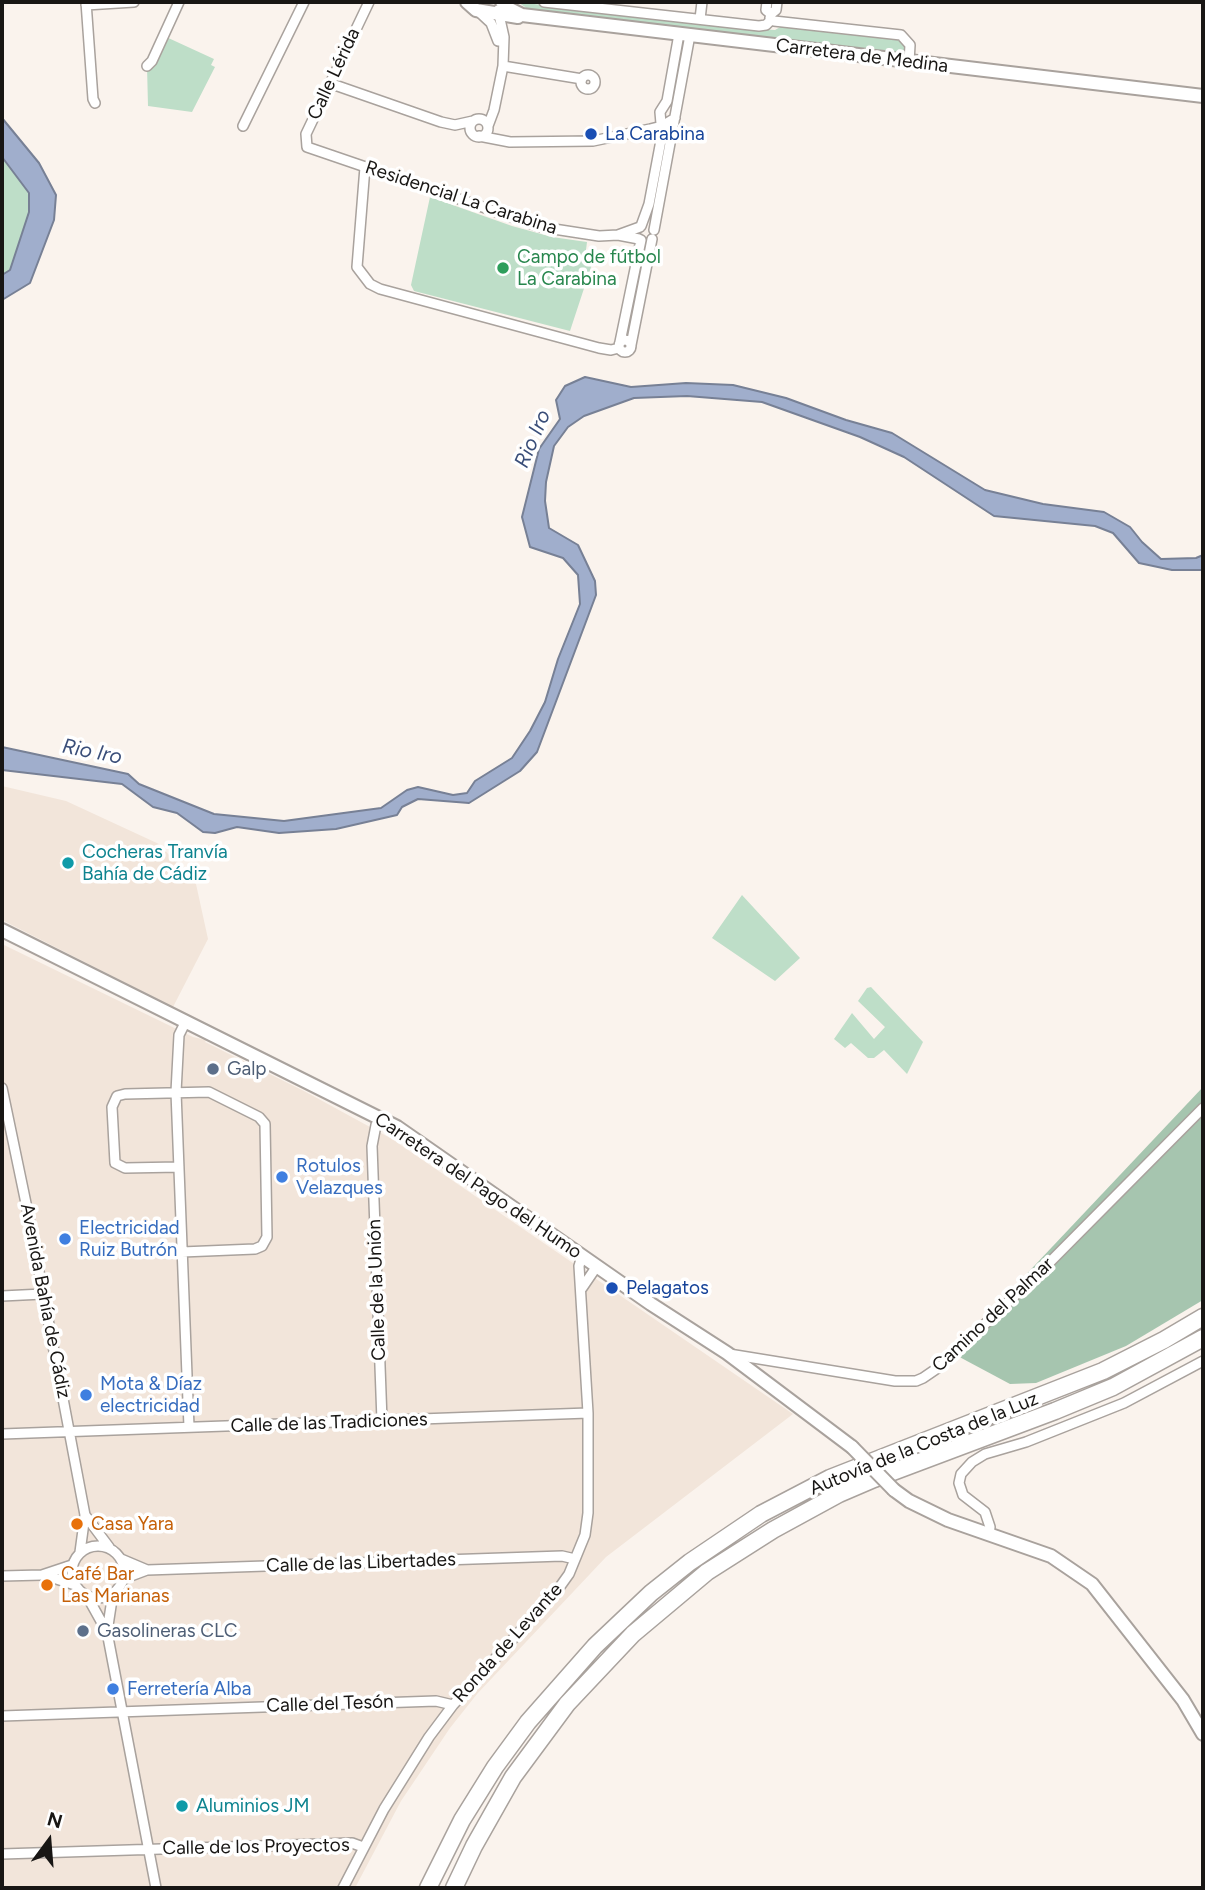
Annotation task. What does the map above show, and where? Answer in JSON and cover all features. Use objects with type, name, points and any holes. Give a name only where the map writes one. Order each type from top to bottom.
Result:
[{"type":"highway","name":"Autovía de la Costa de la Luz","points":[[428,1888],[463,1820],[495,1767],[528,1722],[595,1646],[651,1593],[690,1562],[761,1514],[830,1478],[1103,1371],[1203,1317]]},
{"type":"highway","name":"Autovía de la Costa de la Luz","points":[[454,1888],[513,1777],[567,1704],[633,1634],[707,1572],[773,1530],[839,1494],[1113,1387],[1203,1338]]},
{"type":"street","points":[[95,103],[86,4],[134,2]]},
{"type":"street","points":[[147,66],[152,61],[180,2]]},
{"type":"street","points":[[243,126],[304,2]]},
{"type":"street","name":"Calle Lérida","points":[[307,147],[306,134],[369,2]]},
{"type":"street","points":[[459,2],[474,7],[491,23],[503,52]]},
{"type":"street","points":[[550,2],[763,26],[776,10],[777,2]]},
{"type":"street","points":[[700,19],[702,2]]},
{"type":"street","points":[[767,2],[766,10],[771,17],[896,33],[908,41],[909,62]]},
{"type":"street","points":[[498,5],[504,37]]},
{"type":"street","name":"Carretera de Medina","points":[[474,7],[498,5],[520,16],[1203,96]]},
{"type":"street","points":[[478,136],[487,132],[490,122],[503,66],[507,26],[520,16]]},
{"type":"street","points":[[667,116],[653,235],[631,345],[627,352],[623,352],[620,345],[640,240],[637,232],[649,204],[660,146],[685,35]]},
{"type":"street","points":[[503,66],[582,79]]},
{"type":"street","points":[[330,83],[441,122],[456,125],[475,120],[490,122],[510,140],[533,143],[593,141],[645,129],[667,116]]},
{"type":"street","points":[[478,136],[470,129],[475,120],[494,105]]},
{"type":"street","points":[[441,122],[444,126],[478,136],[517,141]]},
{"type":"street","points":[[645,129],[654,136],[660,146]]},
{"type":"street","name":"Residencial La Carabina","points":[[307,147],[541,228],[598,236],[618,235],[640,240]]},
{"type":"street","points":[[365,167],[357,267],[370,284],[380,289],[599,348],[611,350],[620,345]]},
{"type":"street","points":[[640,226],[648,225],[653,235]]},
{"type":"street","name":"Residencial La Carabina","points":[[618,235],[640,226]]},
{"type":"street","points":[[640,240],[646,242],[653,235]]},
{"type":"street","name":"Carretera del Pago del Humo","points":[[2,930],[380,1118],[411,1136],[580,1261],[727,1353],[852,1447],[894,1490],[925,1510],[989,1534]]},
{"type":"street","points":[[186,1021],[179,1035],[176,1092],[189,1427]]},
{"type":"street","name":"Avenida Bahía de Cádiz","points":[[2,1088],[85,1515],[80,1552]]},
{"type":"street","points":[[180,1167],[125,1168],[115,1163],[112,1107],[114,1099],[121,1094],[209,1092],[259,1117],[266,1129],[267,1237],[262,1246],[255,1249],[182,1252]]},
{"type":"street","name":"Camino del Palmar","points":[[727,1353],[895,1381],[916,1381],[923,1378],[942,1365],[1056,1256],[1203,1108]]},
{"type":"street","name":"Calle de la Unión","points":[[380,1118],[372,1146],[382,1421]]},
{"type":"street","name":"Ronda de Levante","points":[[343,1888],[363,1847],[429,1737],[453,1705],[559,1588],[569,1574],[585,1535],[588,1513],[588,1413],[580,1261]]},
{"type":"street","points":[[582,1288],[594,1270]]},
{"type":"street","points":[[2,1296],[43,1294]]},
{"type":"street","points":[[1203,1361],[1124,1403],[1026,1442],[985,1454],[972,1462],[961,1474],[959,1483],[963,1494],[985,1512],[990,1527],[989,1534],[1051,1556],[1099,1589],[1182,1700],[1203,1734]]},
{"type":"street","name":"Calle de las Tradiciones","points":[[2,1434],[588,1413]]},
{"type":"street","name":"Avenida Bahía de Cádiz","points":[[85,1515],[111,1549]]},
{"type":"street","points":[[107,1632],[113,1593],[123,1579],[124,1567],[121,1559],[111,1549],[95,1545],[80,1552],[72,1565],[72,1578],[75,1585],[87,1596],[107,1632],[156,1888]]},
{"type":"street","name":"Calle de las Libertades","points":[[123,1579],[147,1570],[562,1556],[575,1559]]},
{"type":"street","name":"Calle de las Libertades","points":[[121,1559],[147,1570]]},
{"type":"street","points":[[2,1576],[42,1575],[72,1565]]},
{"type":"street","points":[[42,1575],[75,1585]]},
{"type":"street","points":[[87,1596],[105,1597],[113,1593]]},
{"type":"street","name":"Calle del Tesón","points":[[2,1716],[436,1700],[453,1705]]},
{"type":"street","name":"Calle de los Proyectos","points":[[2,1854],[352,1843],[363,1847]]},
{"type":"shaded area","points":[[2,786],[66,801],[159,844],[196,884],[208,939],[173,1007],[2,920]]},
{"type":"shaded area","points":[[2,944],[193,1037],[206,1040],[205,1042],[392,1139],[793,1414],[606,1557],[477,1694],[450,1728],[401,1801],[355,1888],[2,1888]]},
{"type":"green space","points":[[518,2],[714,26],[775,30],[782,26],[901,38],[906,42],[906,52],[904,55],[529,10]]},
{"type":"green space","points":[[164,36],[214,59],[211,65],[215,67],[192,112],[148,106],[147,66]]},
{"type":"green space","points":[[2,157],[29,193],[29,212],[10,270],[2,275]]},
{"type":"green space","name":"Campo de fútbol La Carabina","points":[[430,197],[512,226],[552,237],[587,242],[586,250],[596,252],[570,331],[414,291],[411,285]]},
{"type":"green space","points":[[742,895],[800,958],[775,981],[712,938]]},
{"type":"green space","points":[[871,987],[923,1042],[907,1074],[884,1050],[874,1058],[868,1058],[851,1043],[845,1048],[834,1039],[852,1013],[874,1039],[885,1027],[858,1001],[867,988]]},
{"type":"green space","points":[[1203,1087],[1203,1300],[1126,1346],[1036,1383],[1010,1384],[952,1353]]},
{"type":"water","points":[[2,118],[39,163],[56,195],[54,220],[30,283],[2,300],[2,275],[10,270],[29,212],[29,193],[2,157]]},
{"type":"water","points":[[585,377],[631,387],[686,383],[733,385],[786,398],[892,433],[985,490],[1043,504],[1104,512],[1130,527],[1161,559],[1196,558],[1203,555],[1203,570],[1172,570],[1139,563],[1113,533],[1095,526],[994,516],[904,457],[860,437],[762,402],[687,396],[634,398],[584,416],[568,427],[554,446],[546,482],[545,501],[549,528],[578,545],[595,581],[596,595],[537,752],[520,771],[469,803],[418,799],[402,807],[397,815],[336,829],[279,833],[237,827],[215,833],[203,832],[177,813],[153,807],[122,784],[2,770],[2,747],[128,774],[139,784],[214,814],[284,821],[381,808],[407,790],[418,787],[453,795],[467,793],[475,781],[512,758],[530,731],[545,702],[558,659],[580,604],[578,575],[563,558],[530,547],[522,517],[539,449],[560,419],[556,400],[565,386]]},
{"type":"place","name":"La Carabina","points":[[591,134]]},
{"type":"place","name":"Campo de fútbol La Carabina","points":[[503,268]]},
{"type":"place","name":"Cocheras Tranvía Bahía de Cádiz","points":[[68,863]]},
{"type":"place","name":"Galp","points":[[213,1069]]},
{"type":"place","name":"Rotulos Velazques","points":[[282,1177]]},
{"type":"place","name":"Electricidad Ruiz Butrón","points":[[65,1239]]},
{"type":"place","name":"Pelagatos","points":[[612,1288]]},
{"type":"place","name":"Mota & Díaz electricidad","points":[[86,1395]]},
{"type":"place","name":"Casa Yara","points":[[77,1524]]},
{"type":"place","name":"Café Bar Las Marianas","points":[[47,1585]]},
{"type":"place","name":"Gasolineras CLC","points":[[83,1631]]},
{"type":"place","name":"Ferretería Alba","points":[[113,1689]]},
{"type":"place","name":"Aluminios JM","points":[[182,1806]]},
{"type":"water label","name":"Rio Iro","points":[[533,439]]},
{"type":"water label","name":"Rio Iro","points":[[92,752]]}]
